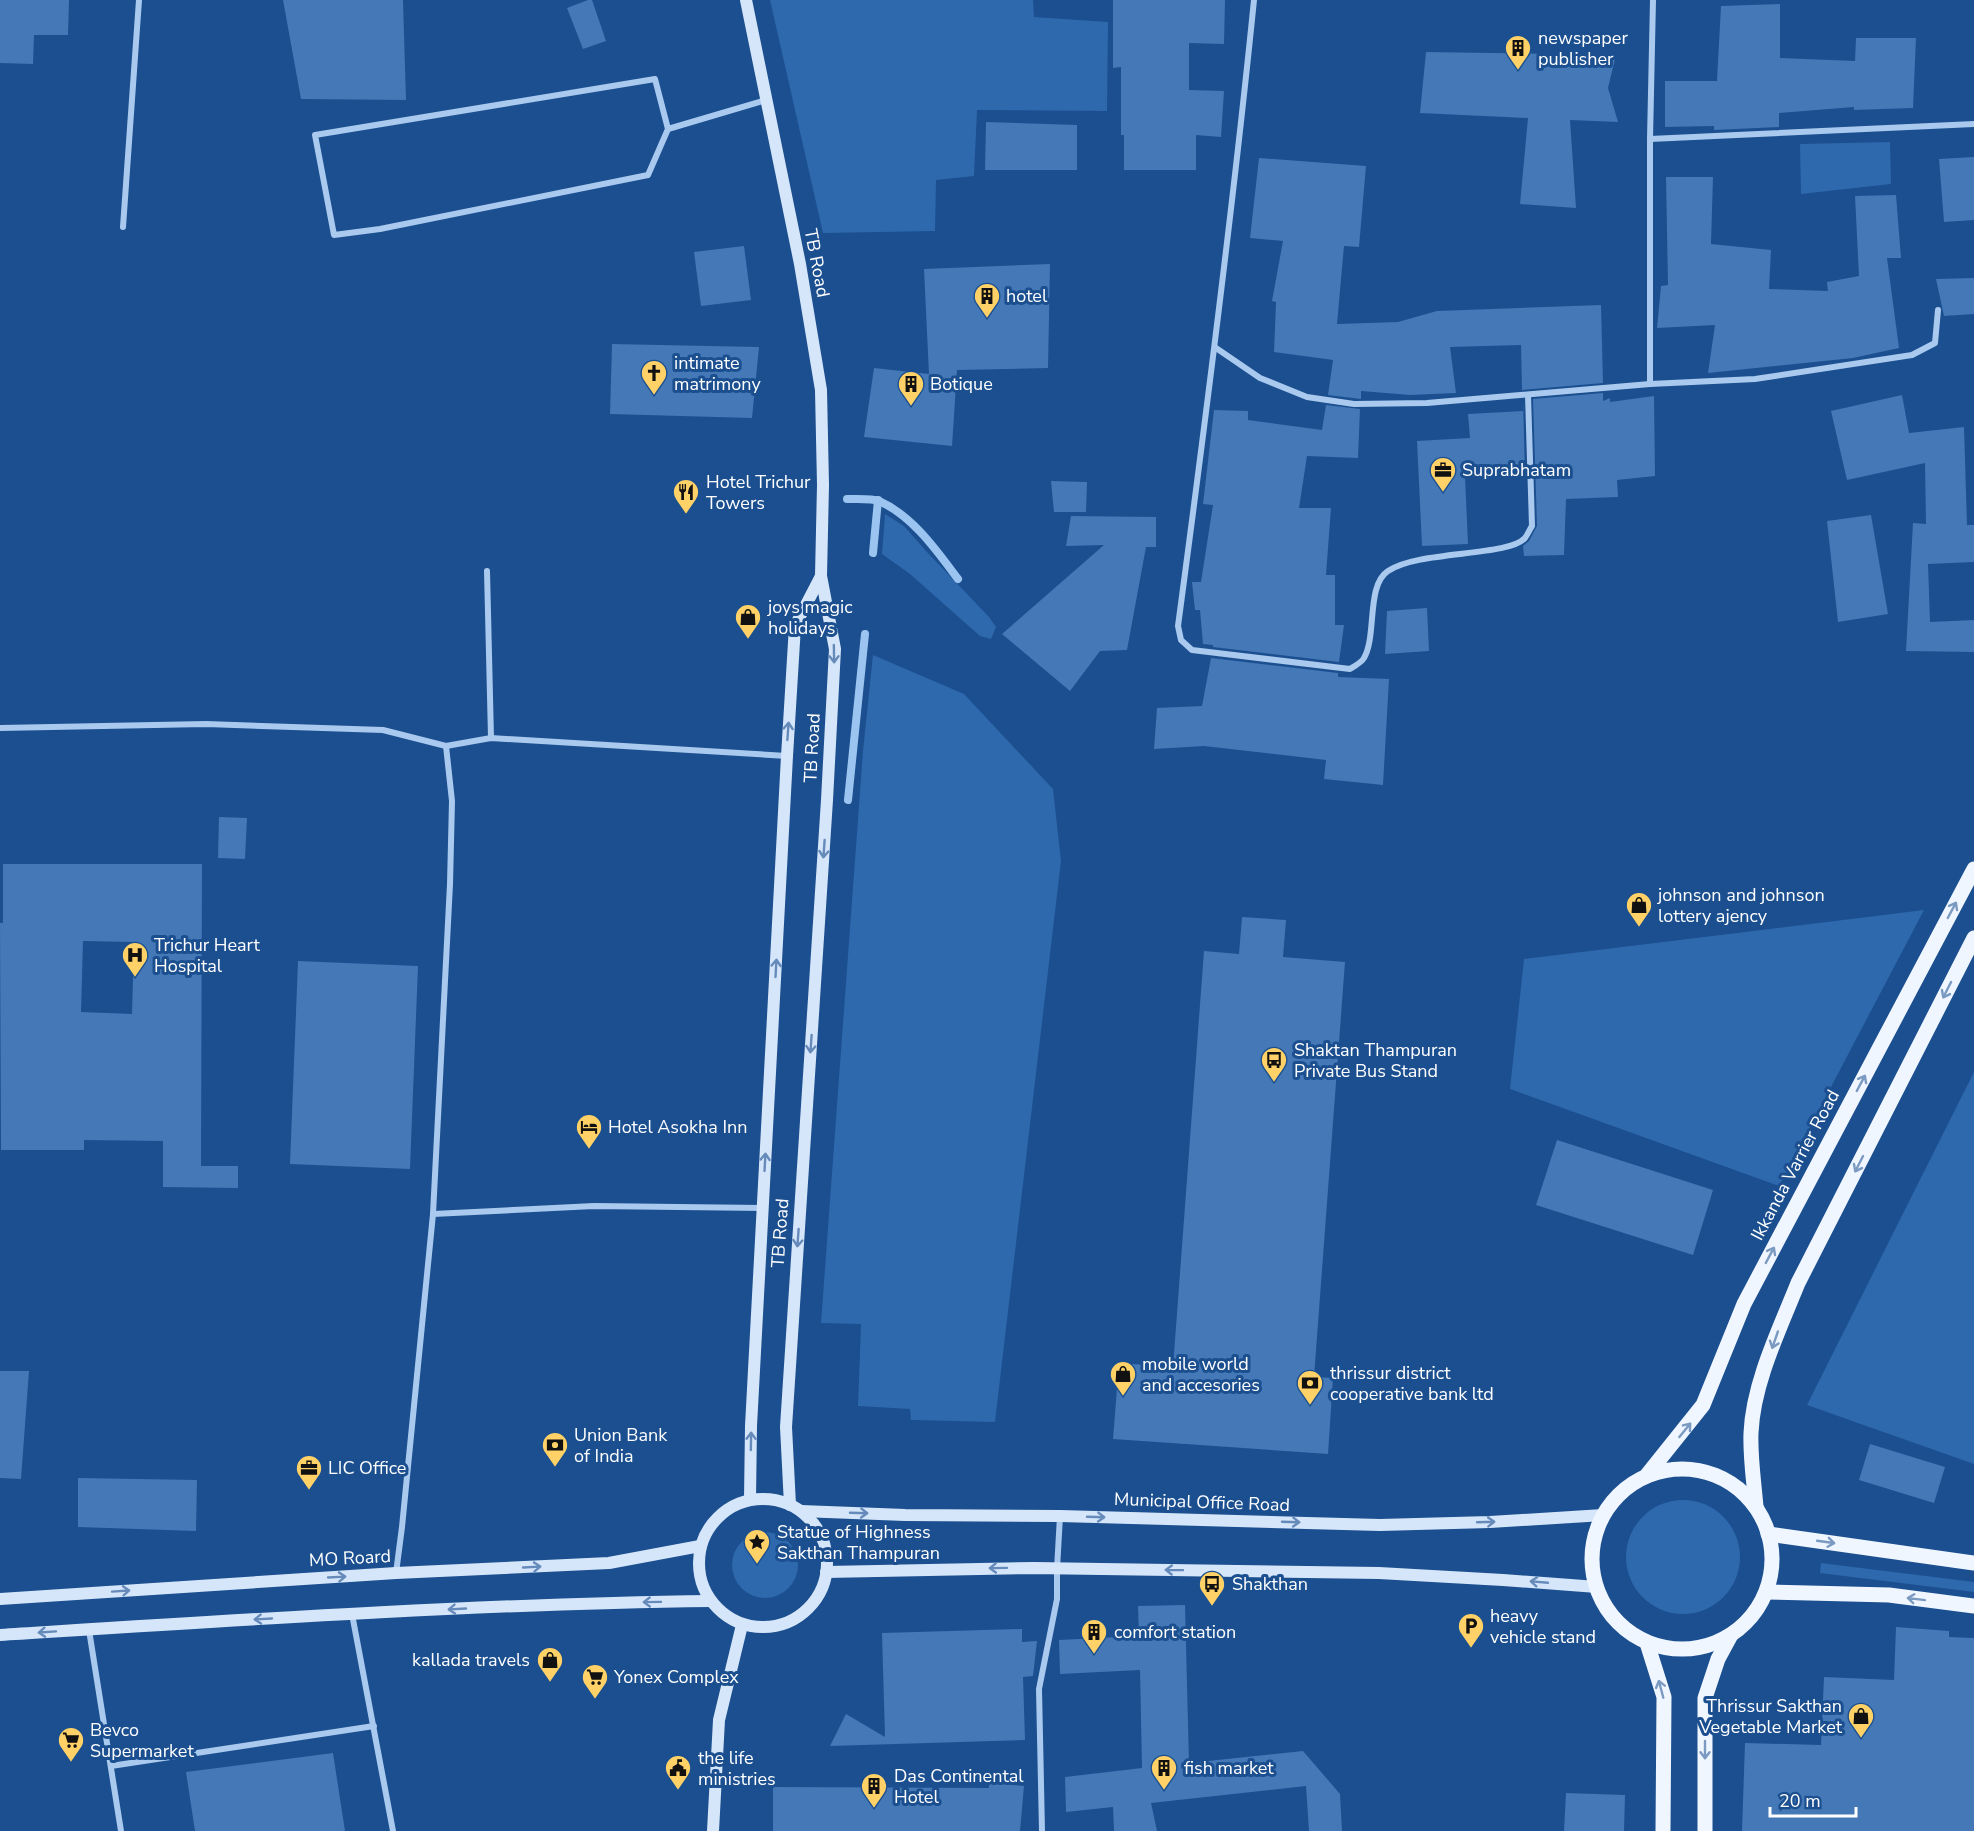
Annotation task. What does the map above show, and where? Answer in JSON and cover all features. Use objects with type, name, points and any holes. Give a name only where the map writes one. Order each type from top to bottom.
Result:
[{"type":"main road","name":"TB Road","points":[[746,0],[800,264],[821,390],[824,485],[821,576],[835,649],[786,1427],[795,1508]]},
{"type":"main road","points":[[750,1499],[751,1426],[795,626],[821,576]]},
{"type":"main road","name":"Ikkanda Varrier Road","points":[[1647,1474],[1703,1405],[1744,1304],[1974,869]]},
{"type":"main road","points":[[1756,1507],[1734,1485],[1707,1472],[1677,1468],[1647,1474],[1622,1491],[1603,1515],[1593,1541],[1592,1570],[1609,1613],[1622,1627],[1647,1643],[1676,1649],[1705,1647],[1731,1635],[1752,1616],[1766,1592],[1771,1573],[1772,1553],[1768,1534],[1756,1507],[1751,1431],[1759,1389],[1777,1334],[1798,1283],[1974,938]]},
{"type":"main road","points":[[750,1499],[770,1499],[795,1508],[811,1520],[822,1538],[827,1559],[825,1580],[816,1599],[802,1614],[784,1624],[763,1628],[742,1625],[725,1616],[711,1601],[701,1584],[698,1564],[700,1546],[708,1530],[719,1516],[733,1505],[750,1499]]},
{"type":"main road","name":"Municipal Office Road","points":[[795,1508],[905,1515],[1060,1516],[1380,1525],[1490,1522],[1603,1515]]},
{"type":"main road","points":[[1768,1534],[1974,1563]]},
{"type":"main road","name":"MO Roard","points":[[0,1599],[609,1563],[700,1546]]},
{"type":"main road","points":[[826,1572],[1057,1569],[1379,1573],[1597,1587]]},
{"type":"main road","points":[[1766,1592],[1889,1595],[1974,1606]]},
{"type":"main road","points":[[0,1635],[352,1614],[610,1602],[711,1601]]},
{"type":"main road","points":[[713,1831],[719,1720],[742,1625]]},
{"type":"main road","points":[[1706,1831],[1705,1698],[1718,1659],[1731,1635]]},
{"type":"main road","points":[[1647,1643],[1664,1697],[1663,1831]]},
{"type":"street","points":[[123,227],[139,0]]},
{"type":"street","points":[[1254,0],[1216,348],[1178,626],[1181,640],[1192,650],[1350,669],[1364,659],[1369,641],[1376,588],[1385,572],[1406,562],[1508,547],[1524,539],[1532,526],[1528,395]]},
{"type":"street","points":[[1650,384],[1650,139],[1653,0]]},
{"type":"street","points":[[668,129],[655,79],[315,135],[334,235],[380,229],[648,174],[668,129],[766,100]]},
{"type":"street","points":[[1650,139],[1974,123]]},
{"type":"street","points":[[1216,348],[1260,378],[1307,397],[1354,404],[1417,404],[1650,384],[1755,379],[1912,355],[1935,343],[1938,310]]},
{"type":"street","points":[[487,571],[490,738]]},
{"type":"street","points":[[0,728],[206,724],[383,730],[446,746],[490,738],[787,756]]},
{"type":"street","points":[[396,1574],[433,1214],[450,884],[452,801],[446,746]]},
{"type":"street","points":[[433,1214],[594,1206],[763,1208]]},
{"type":"street","points":[[1042,1831],[1039,1689],[1057,1599],[1060,1516]]},
{"type":"street","points":[[352,1614],[393,1831]]},
{"type":"street","points":[[89,1630],[121,1831]]},
{"type":"street","points":[[111,1766],[374,1726]]},
{"type":"shaded area","points":[[770,0],[1033,0],[1034,17],[1108,22],[1107,111],[977,110],[974,176],[936,180],[935,231],[823,233]]},
{"type":"shaded area","points":[[1890,142],[1891,184],[1801,194],[1800,144]]},
{"type":"shaded area","points":[[885,514],[904,526],[989,617],[996,627],[991,639],[980,636],[910,574],[882,554]]},
{"type":"shaded area","points":[[873,655],[964,694],[1053,789],[1061,861],[995,1422],[911,1420],[910,1409],[858,1406],[861,1324],[821,1323],[863,751]]},
{"type":"shaded area","points":[[1924,910],[1779,1186],[1510,1089],[1524,959]]},
{"type":"shaded area","points":[[1974,1072],[1974,1464],[1807,1405]]},
{"type":"shaded area","points":[[1683,1500],[1705,1504],[1724,1516],[1736,1535],[1740,1557],[1736,1579],[1724,1598],[1705,1610],[1683,1614],[1661,1610],[1642,1598],[1630,1579],[1626,1557],[1630,1535],[1642,1516],[1661,1504]]},
{"type":"shaded area","points":[[765,1532],[778,1534],[788,1542],[796,1552],[798,1565],[796,1578],[788,1588],[778,1596],[765,1598],[752,1596],[742,1588],[734,1578],[732,1565],[734,1552],[742,1542],[752,1534]]},
{"type":"shaded area","points":[[1821,1563],[1974,1582],[1974,1592],[1820,1573]]},
{"type":"building","points":[[0,0],[69,0],[68,35],[34,35],[33,64],[0,63]]},
{"type":"building","points":[[283,0],[403,0],[406,100],[301,99]]},
{"type":"building","points":[[592,0],[606,41],[583,49],[567,8]]},
{"type":"building","points":[[1113,0],[1225,0],[1224,44],[1189,43],[1189,90],[1224,91],[1221,137],[1196,135],[1196,170],[1124,170],[1124,135],[1121,135],[1121,67],[1113,68]]},
{"type":"building","points":[[1780,4],[1780,58],[1855,61],[1856,38],[1916,38],[1913,108],[1854,110],[1854,107],[1779,113],[1779,127],[1714,130],[1714,126],[1665,127],[1665,81],[1717,81],[1721,6]]},
{"type":"building","name":"newspaper publisher","points":[[1426,52],[1616,55],[1608,88],[1618,122],[1570,120],[1576,208],[1520,204],[1528,118],[1420,113]]},
{"type":"building","points":[[986,122],[1077,125],[1077,170],[985,170]]},
{"type":"building","points":[[1974,157],[1974,220],[1944,222],[1939,159]]},
{"type":"building","points":[[1259,158],[1366,166],[1359,247],[1344,246],[1337,324],[1398,322],[1437,311],[1601,305],[1603,383],[1522,390],[1521,345],[1450,347],[1456,393],[1410,395],[1361,391],[1361,399],[1328,395],[1333,360],[1274,352],[1276,302],[1272,301],[1283,241],[1250,238]]},
{"type":"building","points":[[1666,177],[1713,177],[1711,244],[1771,250],[1769,289],[1828,291],[1827,282],[1859,276],[1855,196],[1896,195],[1901,258],[1887,258],[1899,348],[1853,358],[1708,373],[1715,325],[1657,328],[1661,286],[1668,285]]},
{"type":"building","points":[[744,246],[751,300],[701,306],[694,252]]},
{"type":"building","name":"hotel","points":[[1050,264],[1048,368],[957,370],[952,446],[864,437],[874,368],[929,374],[924,269]]},
{"type":"building","points":[[1974,278],[1974,314],[1944,316],[1936,279]]},
{"type":"building","points":[[612,344],[759,347],[752,418],[610,414]]},
{"type":"building","points":[[1603,393],[1603,401],[1610,398],[1610,402],[1654,396],[1655,476],[1617,480],[1618,497],[1566,499],[1564,555],[1524,556],[1523,546],[1529,541],[1537,526],[1533,399]]},
{"type":"building","points":[[1902,395],[1909,433],[1964,427],[1967,525],[1974,525],[1974,562],[1928,564],[1930,622],[1974,620],[1974,652],[1906,651],[1913,523],[1926,524],[1925,463],[1847,480],[1831,411]]},
{"type":"building","points":[[1523,400],[1525,473],[1465,476],[1468,544],[1422,546],[1417,441],[1470,438],[1468,414],[1523,411]]},
{"type":"building","points":[[1326,405],[1360,409],[1358,458],[1307,456],[1299,508],[1331,508],[1326,575],[1335,575],[1335,625],[1344,625],[1339,662],[1203,644],[1200,610],[1195,610],[1192,582],[1201,582],[1213,505],[1203,504],[1214,410],[1248,411],[1248,420],[1322,430]]},
{"type":"building","points":[[1051,481],[1087,482],[1086,512],[1054,512]]},
{"type":"building","points":[[1871,515],[1888,614],[1838,622],[1827,521]]},
{"type":"building","points":[[1071,516],[1156,517],[1156,547],[1146,547],[1127,650],[1100,651],[1070,691],[1002,634],[1104,545],[1066,546]]},
{"type":"building","points":[[1427,608],[1429,651],[1385,654],[1387,611]]},
{"type":"building","points":[[1211,658],[1338,673],[1338,677],[1389,679],[1383,785],[1324,779],[1326,760],[1204,746],[1154,749],[1157,708],[1202,706]]},
{"type":"building","points":[[219,817],[247,818],[245,859],[218,858]]},
{"type":"building","points":[[3,864],[202,864],[201,1166],[238,1166],[238,1188],[163,1187],[163,1141],[84,1140],[84,1150],[1,1150],[0,923],[3,923]],"holes":[[[83,941],[134,942],[132,1014],[81,1012]]]},
{"type":"building","points":[[1242,917],[1286,920],[1283,957],[1345,962],[1314,1377],[1333,1378],[1328,1454],[1113,1439],[1119,1363],[1173,1367],[1204,951],[1239,954]]},
{"type":"building","points":[[298,961],[418,966],[410,1169],[290,1164]]},
{"type":"building","points":[[1557,1140],[1713,1190],[1693,1255],[1536,1205]]},
{"type":"building","points":[[0,1371],[29,1371],[21,1479],[0,1478]]},
{"type":"building","points":[[1870,1444],[1945,1467],[1934,1503],[1859,1480]]},
{"type":"building","points":[[78,1478],[197,1480],[196,1531],[78,1527]]},
{"type":"building","points":[[1185,1605],[1189,1763],[1303,1751],[1340,1794],[1342,1831],[1309,1831],[1306,1786],[1151,1803],[1157,1831],[1114,1831],[1113,1807],[1066,1812],[1065,1777],[1142,1768],[1140,1670],[1060,1674],[1059,1640],[1139,1636],[1138,1606]]},
{"type":"building","name":"Thrissur Sakthan Vegetable Market","points":[[1896,1627],[1949,1631],[1949,1637],[1974,1638],[1974,1831],[1742,1831],[1745,1743],[1821,1745],[1824,1677],[1894,1680]]},
{"type":"building","points":[[1022,1629],[1022,1642],[1037,1641],[1033,1676],[1023,1677],[1025,1740],[830,1746],[846,1714],[885,1737],[882,1633]]},
{"type":"building","points":[[333,1753],[345,1831],[195,1831],[186,1772]]},
{"type":"building","name":"Das Continental Hotel","points":[[989,1783],[1024,1786],[1020,1831],[773,1831],[773,1787],[989,1788]]},
{"type":"building","points":[[1566,1793],[1625,1795],[1624,1831],[1564,1831]]},
{"type":"waterway","points":[[847,499],[879,501],[903,516],[923,535],[958,579]]},
{"type":"waterway","points":[[873,553],[878,500]]},
{"type":"waterway","points":[[848,800],[865,634]]},
{"type":"place","name":"newspaper publisher","points":[[1518,71]]},
{"type":"place","name":"hotel","points":[[987,319]]},
{"type":"place","name":"intimate matrimony","points":[[654,396]]},
{"type":"place","name":"Botique","points":[[911,407]]},
{"type":"place","name":"Suprabhatam","points":[[1443,493]]},
{"type":"place","name":"Hotel Trichur Towers","points":[[686,515]]},
{"type":"place","name":"joys magic holidays","points":[[748,640]]},
{"type":"place","name":"johnson and johnson lottery ajency","points":[[1639,928]]},
{"type":"place","name":"Trichur Heart Hospital","points":[[135,978]]},
{"type":"place","name":"Shaktan Thampuran Private Bus Stand","points":[[1274,1083]]},
{"type":"place","name":"Hotel Asokha Inn","points":[[589,1150]]},
{"type":"place","name":"mobile world and accesories","points":[[1123,1397]]},
{"type":"place","name":"thrissur district cooperative bank ltd","points":[[1310,1406]]},
{"type":"place","name":"Union Bank of India","points":[[555,1468]]},
{"type":"place","name":"LIC Office","points":[[309,1491]]},
{"type":"place","name":"Statue of Highness Sakthan Thampuran","points":[[757,1565]]},
{"type":"place","name":"Shakthan","points":[[1212,1607]]},
{"type":"place","name":"heavy vehicle stand","points":[[1471,1649]]},
{"type":"place","name":"comfort station","points":[[1094,1655]]},
{"type":"place","name":"kallada travels","points":[[550,1683]]},
{"type":"place","name":"Yonex Complex","points":[[595,1700]]},
{"type":"place","name":"Thrissur Sakthan Vegetable Market","points":[[1861,1739]]},
{"type":"place","name":"Bevco Supermarket","points":[[71,1763]]},
{"type":"place","name":"the life ministries","points":[[678,1791]]},
{"type":"place","name":"fish market","points":[[1164,1791]]},
{"type":"place","name":"Das Continental Hotel","points":[[874,1809]]}]
